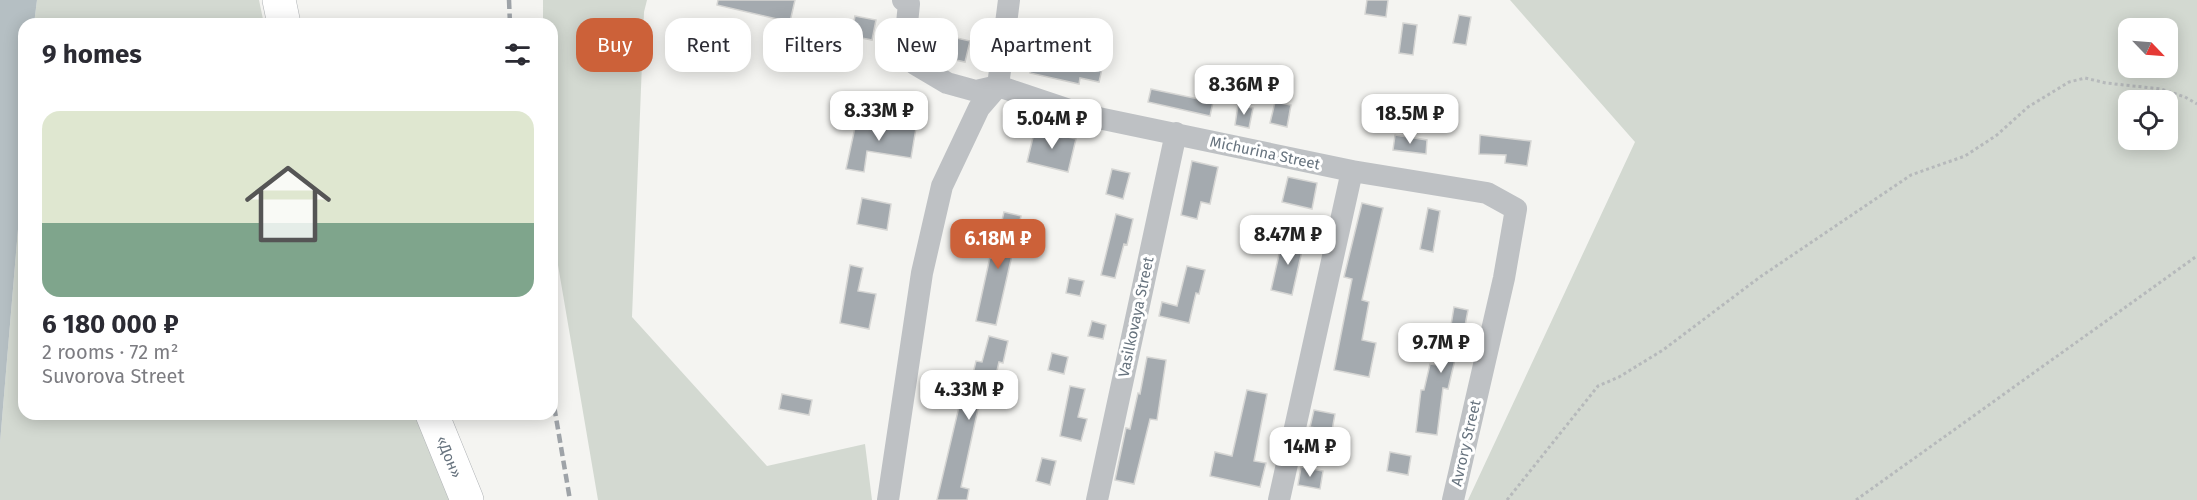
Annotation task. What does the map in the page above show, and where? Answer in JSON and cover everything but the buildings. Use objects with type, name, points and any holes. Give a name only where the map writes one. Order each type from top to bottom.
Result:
[{"type":"highway","points":[[279,0],[283,18]]},
{"type":"highway","name":"«Дон»","points":[[434,420],[467,500]]},
{"type":"street","name":"Michurina Street","points":[[903,0],[909,4],[904,52],[915,64],[947,83],[975,91],[998,86],[1084,116],[1176,133],[1352,171],[1487,193],[1516,209]]},
{"type":"street","points":[[888,500],[922,273],[942,186],[979,108],[998,86],[1009,0]]},
{"type":"street","name":"Vasilkovaya Street","points":[[1097,500],[1176,133]]},
{"type":"street","points":[[1279,500],[1352,171]]},
{"type":"street","name":"Avrory Street","points":[[1453,500],[1504,278],[1516,209]]},
{"type":"path","points":[[1507,500],[1598,386],[1663,350],[1760,277],[1911,175],[1965,156],[1997,135],[2028,107],[2069,82],[2085,78],[2106,83],[2161,89],[2185,97],[2197,104]]},
{"type":"path","points":[[1856,500],[2197,256]]},
{"type":"shaded area","points":[[0,0],[37,0],[35,18],[18,18],[18,229],[0,443]]},
{"type":"shaded area","points":[[37,0],[259,0],[263,18],[35,18]]},
{"type":"shaded area","points":[[543,0],[647,0],[644,18],[576,18],[576,72],[642,72],[632,317],[767,466],[865,444],[872,500],[598,500],[558,265],[558,18],[543,18]]},
{"type":"shaded area","points":[[1510,0],[2197,0],[2197,500],[1468,500],[1635,142]]},
{"type":"shaded area","points":[[18,229],[18,420],[418,420],[452,500],[0,500],[0,443]]},
{"type":"railway","points":[[509,0],[510,18]]},
{"type":"railway","points":[[556,420],[570,500]]}]
